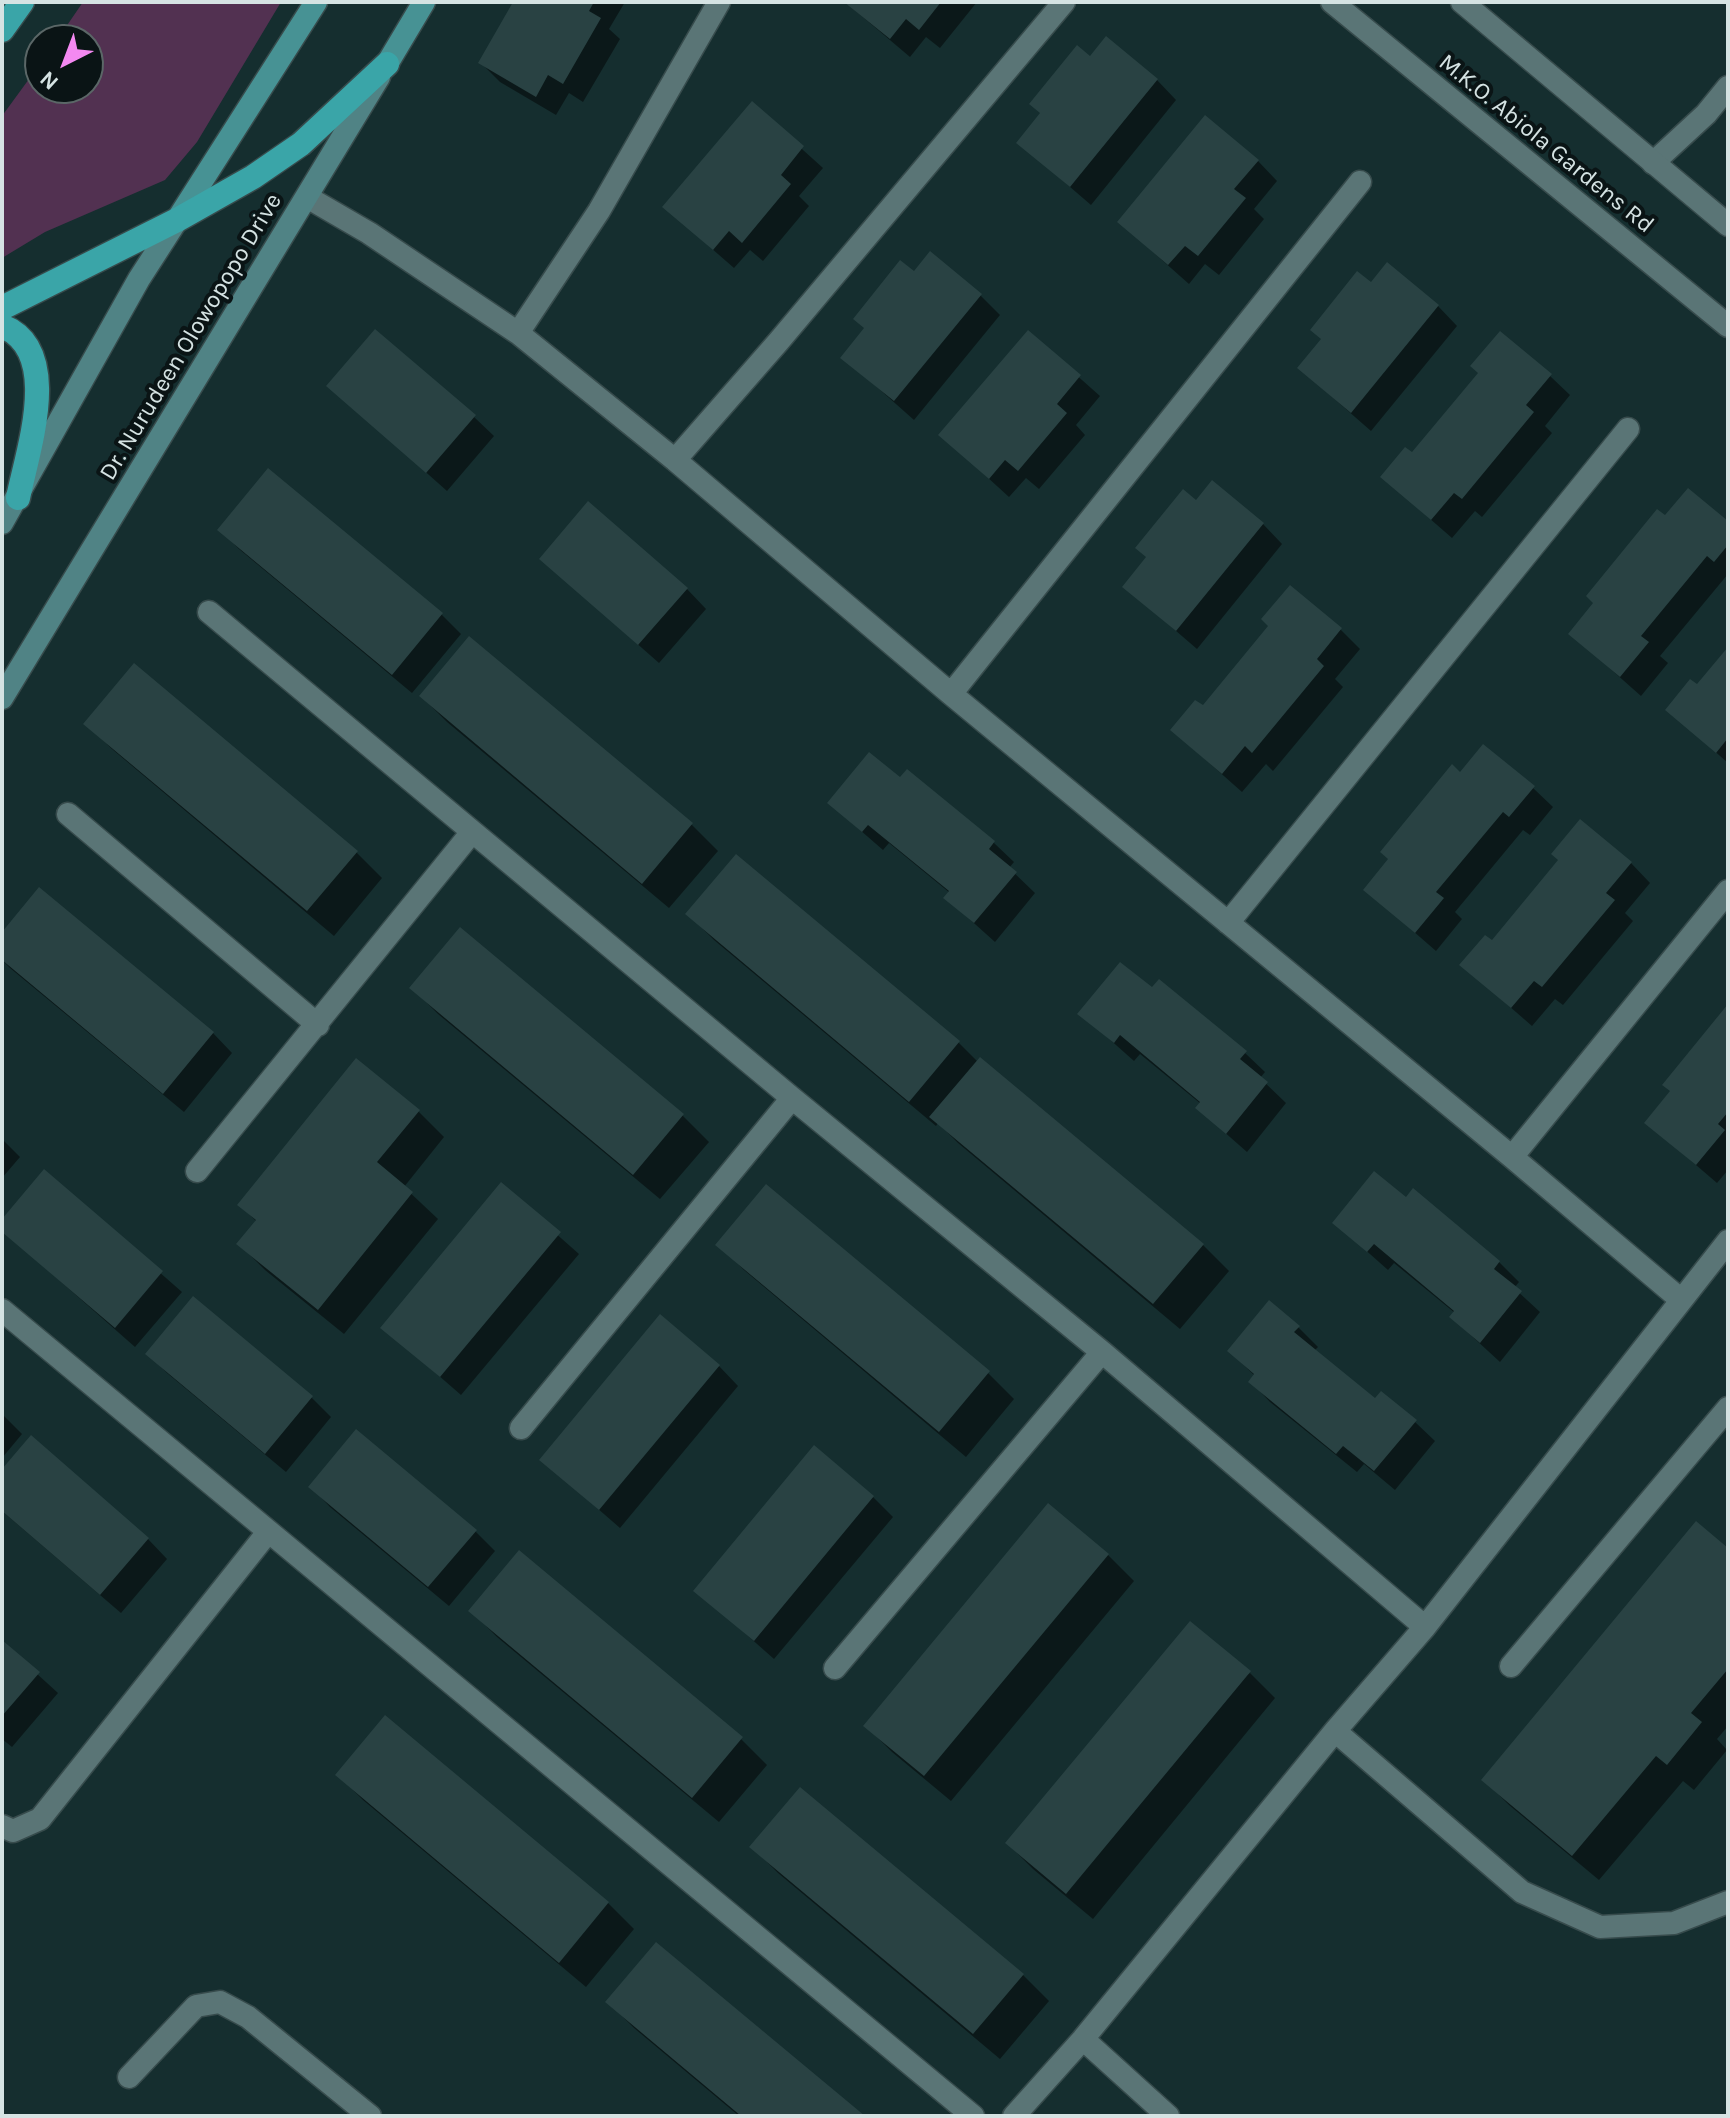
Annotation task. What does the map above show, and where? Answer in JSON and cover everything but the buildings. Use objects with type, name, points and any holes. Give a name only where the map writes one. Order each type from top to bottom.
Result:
[{"type":"highway","points":[[2,30],[22,2]]},
{"type":"highway","points":[[2,308],[177,220],[253,177],[301,144],[387,64]]},
{"type":"highway","points":[[2,326],[17,332],[29,345],[36,369],[38,396],[18,498]]},
{"type":"main road","points":[[2,523],[139,279],[316,2]]},
{"type":"main road","name":"Dr. Nurudeen Olowopopo Drive","points":[[2,698],[424,2]]},
{"type":"street","points":[[518,333],[599,211],[719,2]]},
{"type":"street","points":[[675,460],[1064,2]]},
{"type":"street","name":"M.K.O. Abiola Gardens Rd","points":[[1332,2],[1728,326]]},
{"type":"street","points":[[1462,2],[1728,225]]},
{"type":"street","points":[[1653,163],[1706,114],[1728,87]]},
{"type":"street","points":[[951,694],[1360,182]]},
{"type":"street","points":[[307,197],[369,233],[518,333],[675,460],[951,694],[1680,1299]]},
{"type":"street","points":[[1228,923],[1628,429]]},
{"type":"street","points":[[209,612],[1102,1352],[1425,1627]]},
{"type":"street","points":[[68,814],[318,1025]]},
{"type":"street","points":[[197,1171],[472,832]]},
{"type":"street","points":[[1512,1157],[1728,891]]},
{"type":"street","points":[[521,1428],[792,1098]]},
{"type":"street","points":[[1014,2116],[1083,2039],[1335,1731],[1425,1627],[1728,1241]]},
{"type":"street","points":[[2,1310],[973,2116]]},
{"type":"street","points":[[835,1668],[1102,1352]]},
{"type":"street","points":[[1511,1666],[1728,1408]]},
{"type":"street","points":[[2,1826],[13,1831],[40,1819],[268,1532]]},
{"type":"street","points":[[1335,1731],[1522,1892],[1600,1927],[1674,1923],[1728,1902]]},
{"type":"street","points":[[129,2077],[196,2006],[220,2002],[248,2017],[370,2116]]},
{"type":"street","points":[[1083,2039],[1168,2116]]},
{"type":"shaded area","points":[[83,2],[281,2],[197,142],[165,180],[45,232],[2,258],[2,116],[24,86],[24,104],[104,104],[104,24],[68,24]]}]
